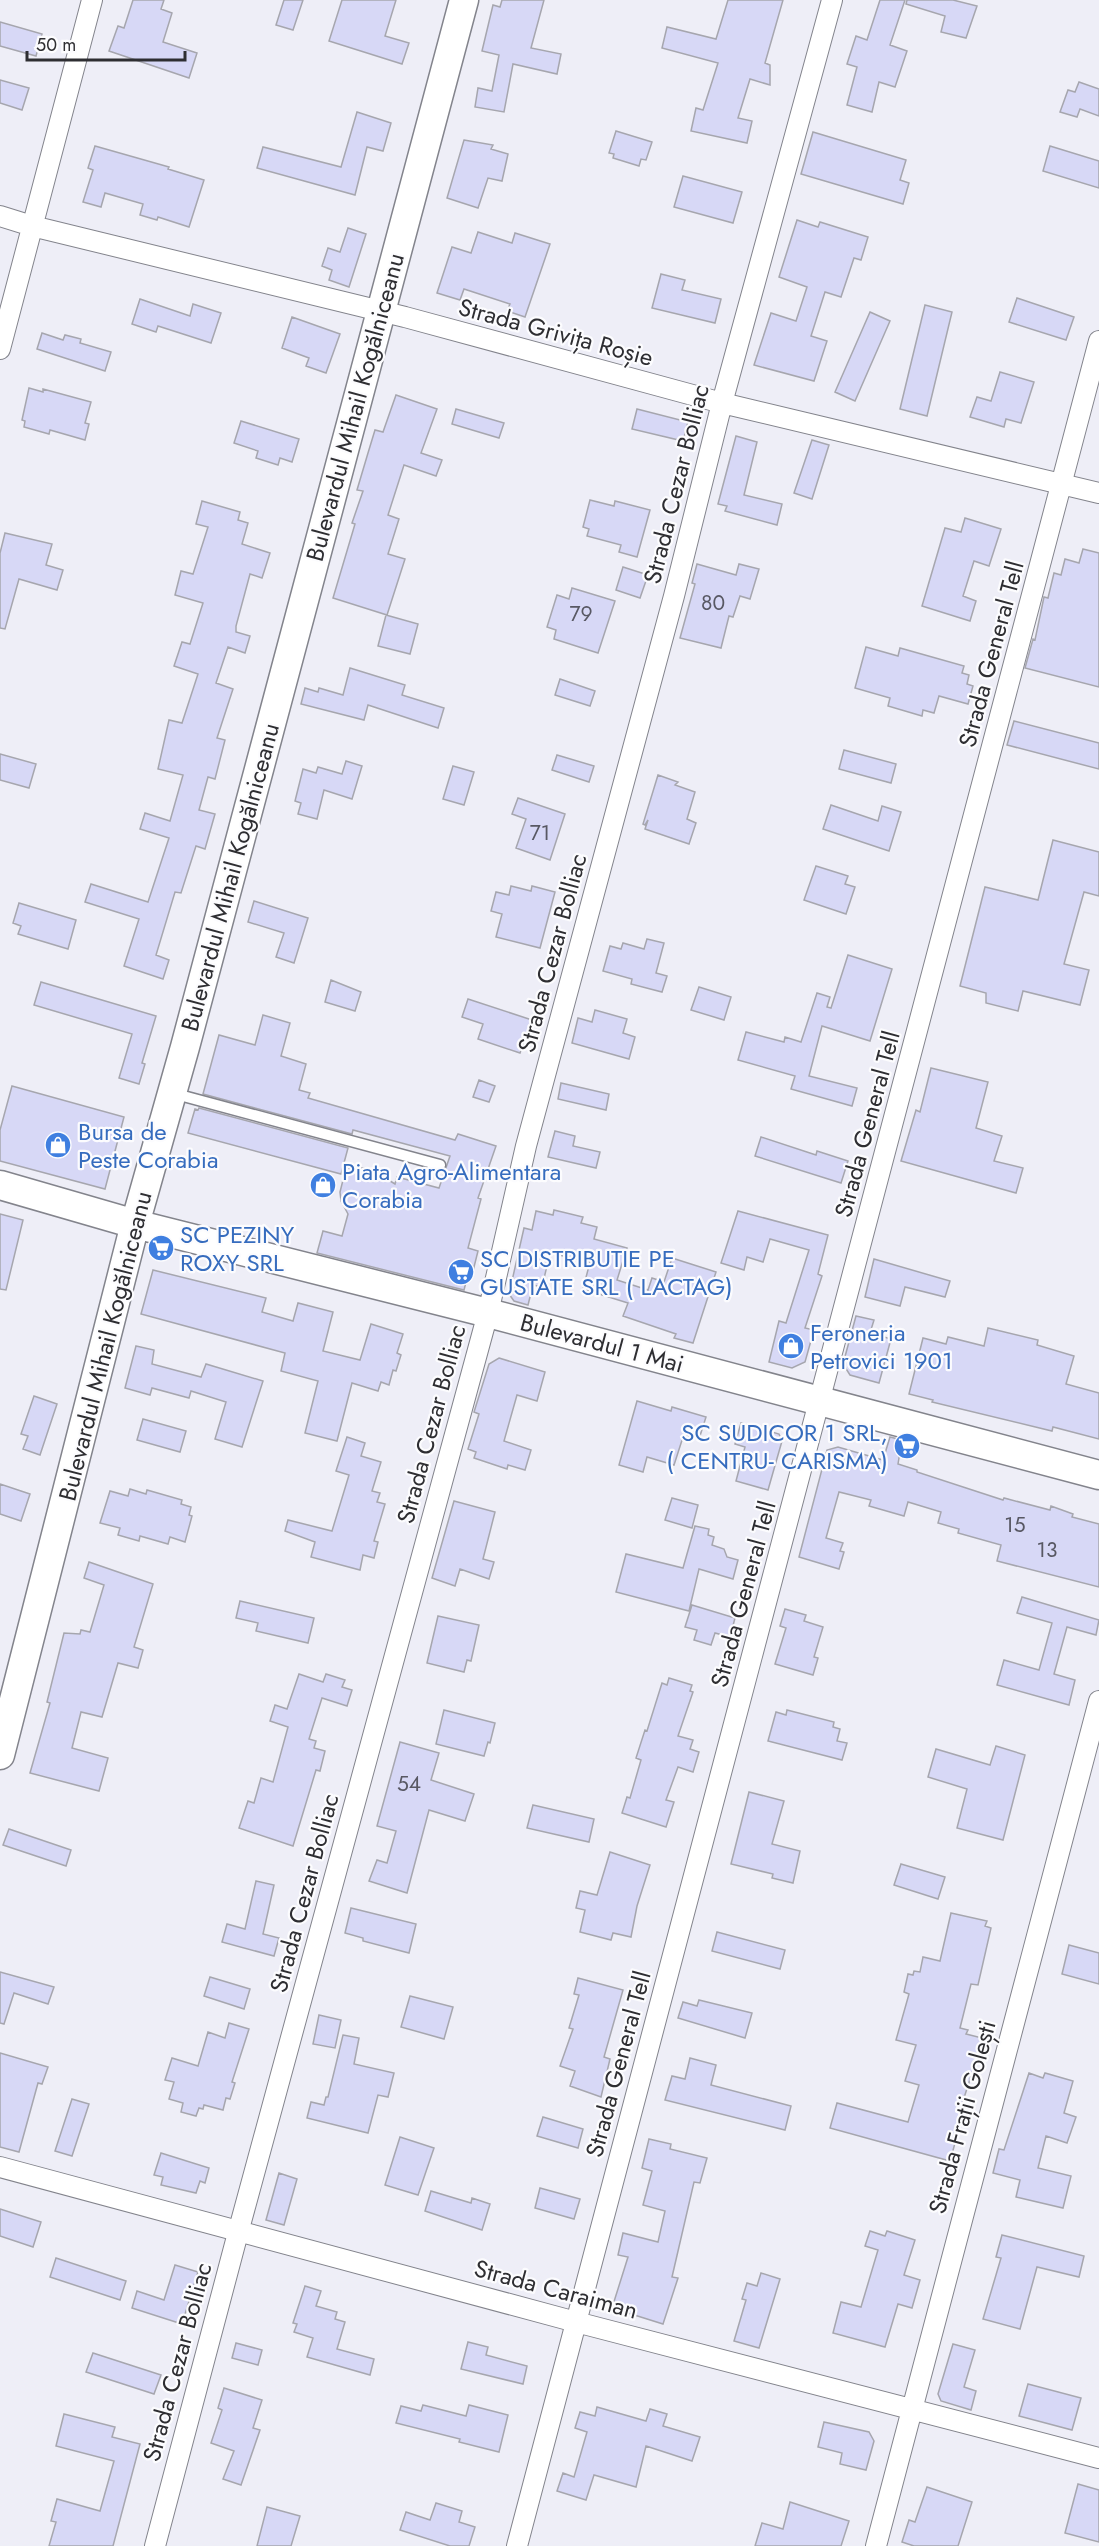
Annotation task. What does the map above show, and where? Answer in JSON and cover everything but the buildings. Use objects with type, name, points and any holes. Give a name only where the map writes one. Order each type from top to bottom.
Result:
[{"type":"street","points":[[0,349],[92,0]]},
{"type":"street","name":"Bulevardul Mihail Kogălniceanu","points":[[0,1755],[135,1224],[464,0]]},
{"type":"street","name":"Strada Cezar Bolliac","points":[[156,2546],[239,2229],[488,1313],[526,1146],[674,596],[722,403],[832,0]]},
{"type":"street","name":"Strada Grivița Roșie","points":[[0,216],[32,226],[380,312],[722,403],[1099,493]]},
{"type":"street","name":"Strada General Tell","points":[[517,2546],[1099,341]]},
{"type":"street","name":"Bulevardul 1 Mai","points":[[0,1185],[135,1224],[488,1313],[1099,1474]]},
{"type":"street","name":"Strada Frații Golești","points":[[876,2546],[1099,1701]]},
{"type":"street","name":"Strada Caraiman","points":[[0,2167],[239,2229],[576,2322],[1099,2458]]},
{"type":"lane","points":[[172,1093],[440,1165]]},
{"type":"place","name":"Bursa de Peste Corabia","points":[[58,1145]]},
{"type":"place","name":"Piata Agro-Alimentara Corabia","points":[[323,1185]]},
{"type":"place","name":"SC PEZINY ROXY SRL","points":[[161,1248]]},
{"type":"place","name":"SC DISTRIBUTIE PE GUSTATE SRL ( LACTAG)","points":[[461,1272]]},
{"type":"place","name":"Feroneria Petrovici 1901","points":[[791,1346]]},
{"type":"place","name":"SC SUDICOR 1 SRL, ( CENTRU- CARISMA)","points":[[907,1446]]}]
